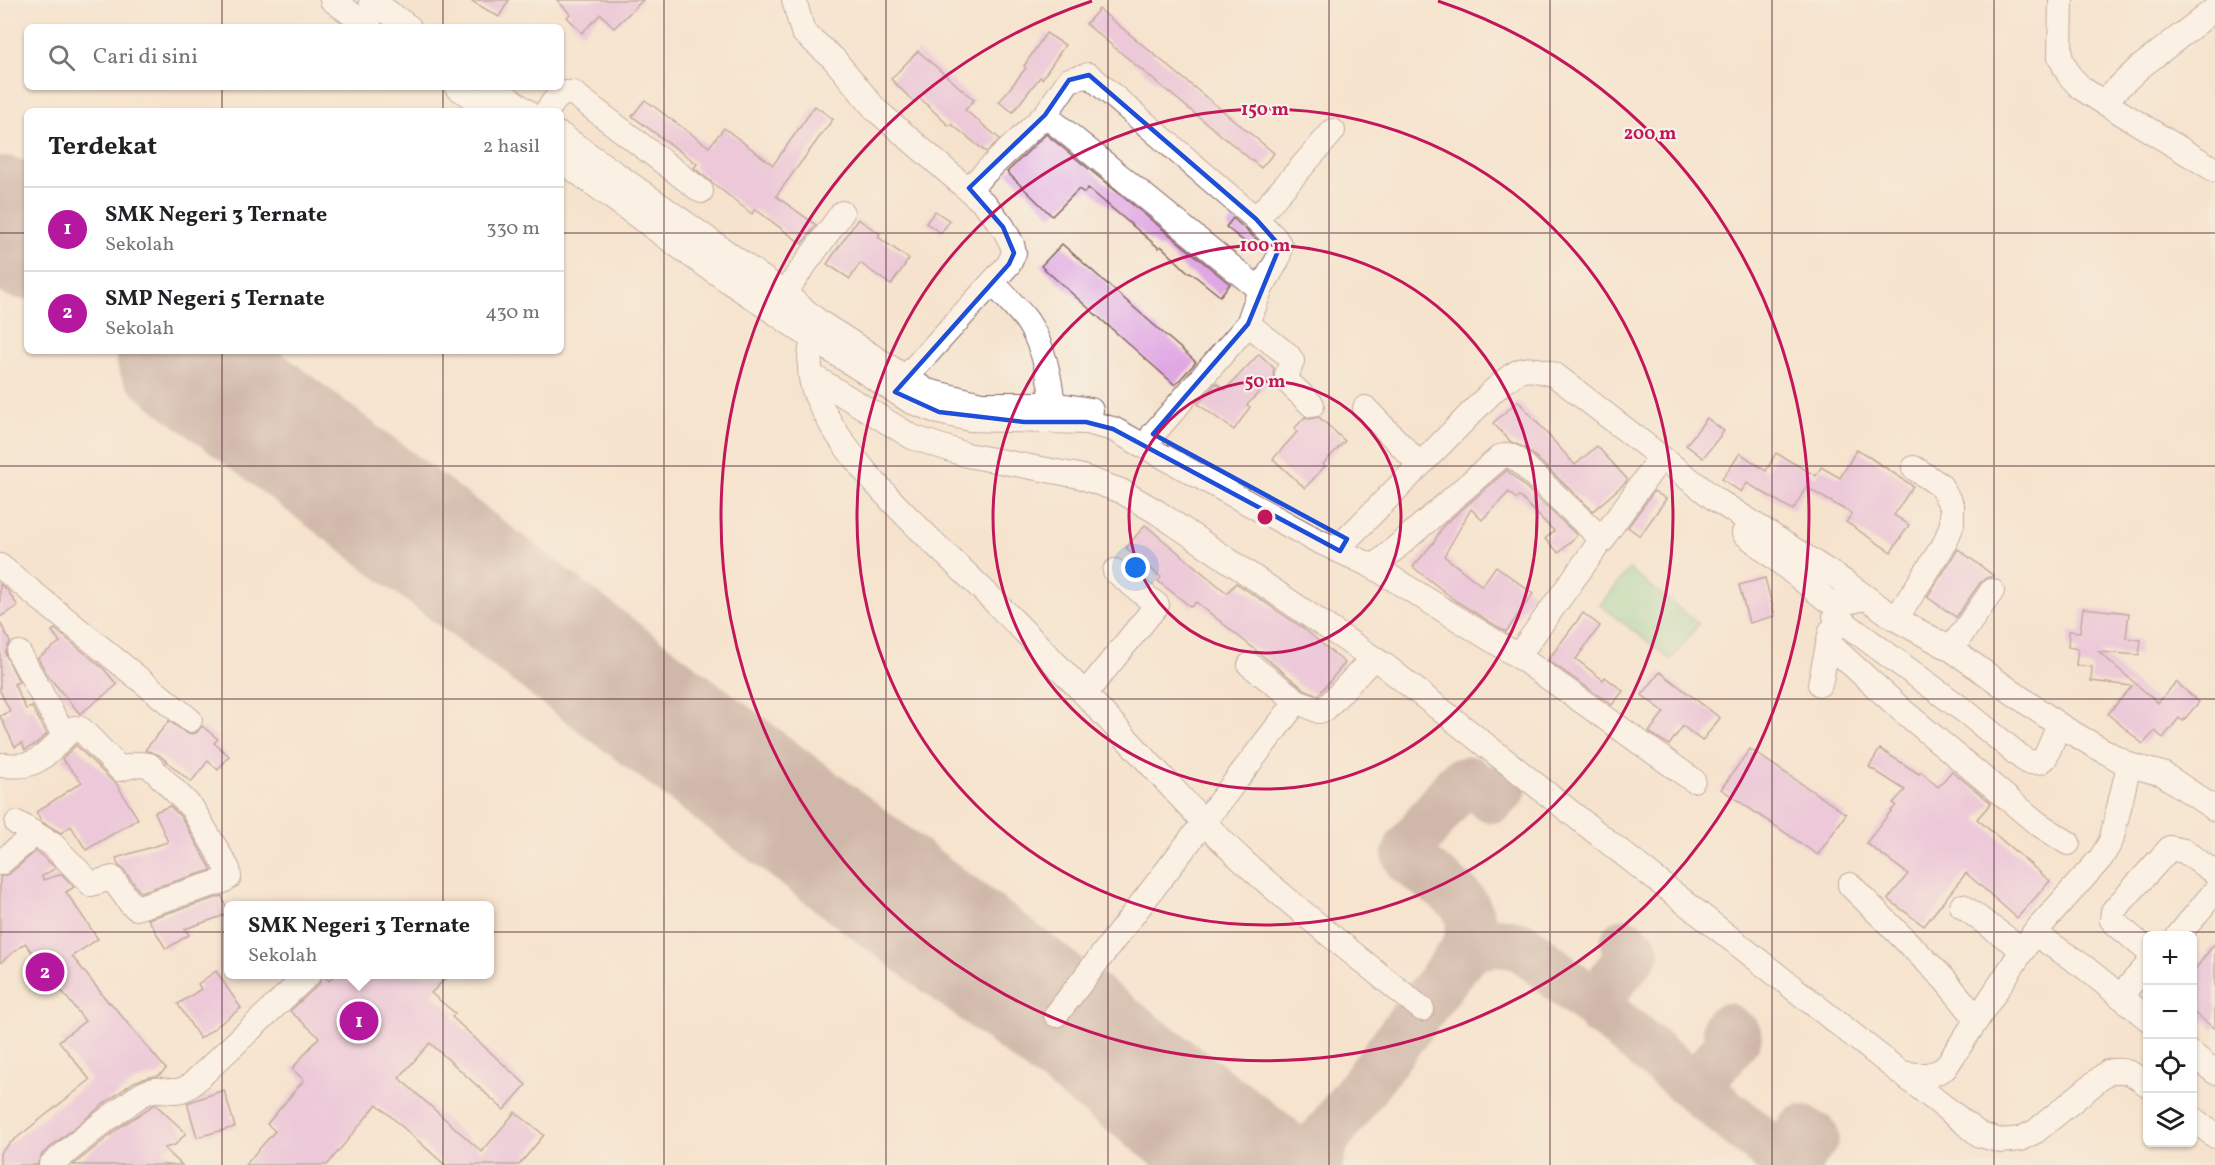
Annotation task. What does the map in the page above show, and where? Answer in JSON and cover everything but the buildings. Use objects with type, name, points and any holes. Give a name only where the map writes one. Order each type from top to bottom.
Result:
[{"type":"street","points":[[332,0],[366,24]]},
{"type":"street","points":[[371,0],[405,24]]},
{"type":"street","points":[[794,0],[803,32],[834,59],[876,110],[969,188],[998,219],[1012,243],[1014,253],[1009,264],[901,384]]},
{"type":"street","points":[[2061,0],[2060,57],[2063,66],[2081,87],[2215,170]]},
{"type":"street","points":[[2103,102],[2147,62],[2215,9]]},
{"type":"street","points":[[969,188],[1045,115],[1069,80],[1089,75],[1275,238],[1280,246],[1278,258],[1260,290],[1248,324],[1152,434]]},
{"type":"street","points":[[461,90],[488,108]]},
{"type":"street","points":[[497,90],[522,108]]},
{"type":"street","points":[[548,108],[560,94],[573,93],[702,191]]},
{"type":"street","points":[[1045,115],[1260,290]]},
{"type":"street","points":[[1256,219],[1333,131]]},
{"type":"street","points":[[564,137],[816,330],[901,384],[910,400],[939,412],[970,419],[1104,412],[1152,434],[1323,528],[1374,567],[1518,656],[1694,780]]},
{"type":"street","points":[[564,162],[695,258],[778,302]]},
{"type":"street","points":[[778,302],[842,213]]},
{"type":"street","points":[[993,283],[1027,321],[1039,342],[1045,358],[1054,413]]},
{"type":"street","points":[[1248,324],[1288,355],[1292,361],[1287,375],[1288,382],[1312,405]]},
{"type":"street","points":[[816,330],[811,375],[815,393],[834,427],[858,461],[897,506],[1085,694],[1203,821],[1244,861],[1422,1009]]},
{"type":"street","points":[[1348,547],[1419,464],[1492,391],[1515,372],[1528,368],[1555,375],[1715,499],[1896,619],[1951,649],[2060,725],[2129,765],[2163,774],[2215,809]]},
{"type":"street","points":[[811,375],[912,437],[967,455],[1079,476],[1121,491],[1158,512],[1384,664],[1980,1136],[2001,1141],[2021,1139],[2036,1131],[2108,1072],[2120,1069],[2143,1082]]},
{"type":"street","points":[[1348,547],[1499,400],[1517,385],[1525,382],[1543,382],[1552,385],[1591,413],[1654,467],[1749,536],[1836,610],[2027,762],[2040,762],[2045,758],[2060,725]]},
{"type":"street","points":[[1365,408],[1419,464]]},
{"type":"street","points":[[1054,413],[1113,429],[1348,547]]},
{"type":"street","points":[[1374,567],[1500,457],[1508,455],[1517,459],[1532,472],[1603,540]]},
{"type":"street","points":[[1518,656],[1654,467]]},
{"type":"street","points":[[1896,619],[1945,543],[1952,524],[1952,506],[1940,485],[1914,468]]},
{"type":"street","points":[[0,566],[190,720]]},
{"type":"street","points":[[1085,694],[1157,605],[1115,571]]},
{"type":"street","points":[[1951,649],[1992,591]]},
{"type":"street","points":[[1836,610],[1866,598]]},
{"type":"street","points":[[1820,684],[1836,610]]},
{"type":"street","points":[[1828,643],[1903,711],[2037,823],[2068,843]]},
{"type":"street","points":[[19,653],[64,735]]},
{"type":"street","points":[[1250,665],[1297,701],[1319,711],[1325,709],[1373,658]]},
{"type":"street","points":[[1056,1015],[1297,701]]},
{"type":"street","points":[[0,765],[25,765],[33,762],[42,757],[74,728],[81,729],[120,769],[139,764],[150,765],[192,808],[228,869],[229,877],[223,881],[135,908],[112,878],[91,884],[59,850],[26,829],[0,863]]},
{"type":"street","points":[[1901,1073],[1925,1076],[1936,1074],[1945,1068],[2029,942],[2101,858],[2111,841],[2129,765]]},
{"type":"street","points":[[2143,947],[2112,920],[2112,911],[2170,848],[2184,851],[2215,873]]},
{"type":"street","points":[[1850,885],[1945,980],[1977,1019]]},
{"type":"street","points":[[2182,931],[2215,891]]},
{"type":"street","points":[[1962,906],[2029,942],[2083,966],[2143,1014]]},
{"type":"street","points":[[2120,996],[2143,971]]},
{"type":"street","points":[[51,1165],[104,1121],[145,1092],[156,1089],[175,1092],[191,1085],[305,979]]},
{"type":"street","points":[[2197,1057],[2215,1072]]},
{"type":"street","points":[[2197,1121],[2215,1136]]},
{"type":"highlighted area","points":[[1089,75],[1256,219],[1280,246],[1248,324],[1153,434],[1347,539],[1340,551],[1113,429],[1086,422],[1024,422],[939,412],[895,392],[1009,264],[1014,253],[1003,227],[969,188],[1045,115],[1069,80]]},
{"type":"green space","points":[[1629,569],[1699,624],[1671,660],[1600,605]]},
{"type":"taxiway","points":[[1466,949],[1471,926],[1470,917],[1464,905],[1451,892],[1411,862],[1407,854],[1460,783],[1469,781],[1492,798],[1502,788]]},
{"type":"taxiway","points":[[1317,1165],[1325,1138],[1466,949],[1494,942],[1523,947],[1790,1165]]},
{"type":"taxiway","points":[[1602,1013],[1599,997],[1635,952],[1625,943]]},
{"type":"taxiway","points":[[1705,1097],[1702,1080],[1737,1036],[1727,1028]]},
{"type":"taxiway","points":[[1797,1165],[1798,1159],[1814,1137],[1802,1130]]},
{"type":"taxiway","points":[[1243,1157],[1266,1160],[1287,1159],[1306,1152],[1325,1138]]},
{"type":"runway","points":[[0,217],[24,236]]},
{"type":"runway","points":[[181,354],[1254,1165]]},
{"type":"place","name":"SMP Negeri 5 Ternate","points":[[45,972]]},
{"type":"place","name":"SMK Negeri 3 Ternate","points":[[359,1021]]}]
